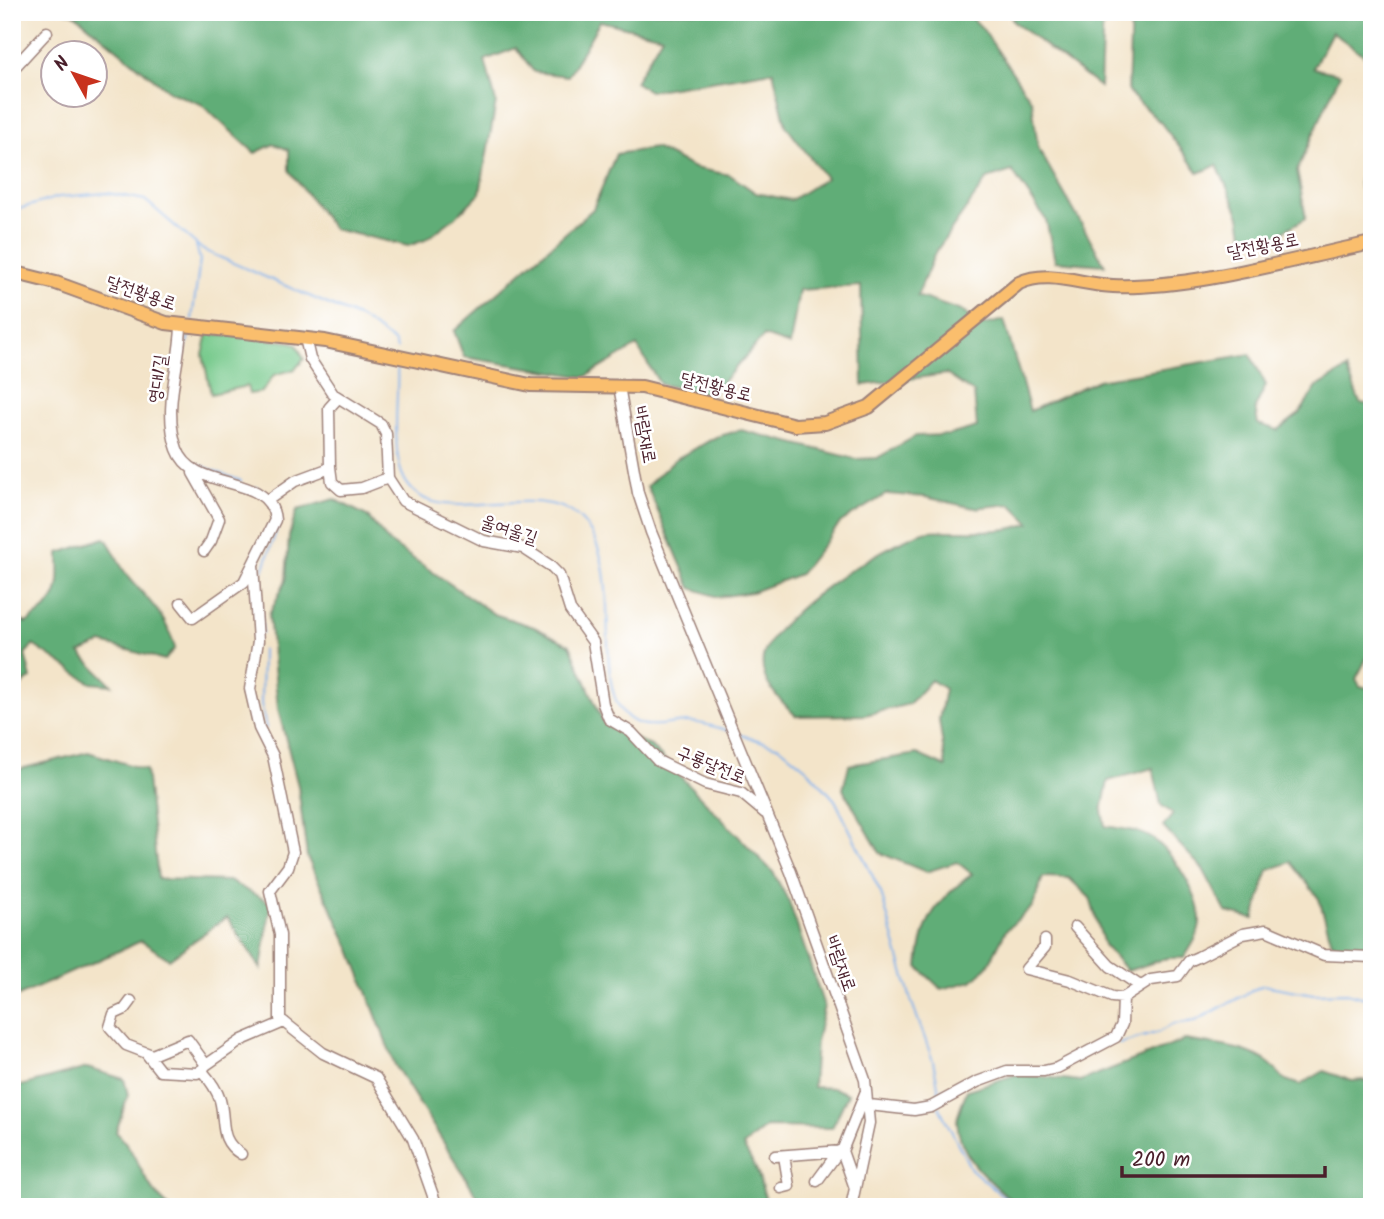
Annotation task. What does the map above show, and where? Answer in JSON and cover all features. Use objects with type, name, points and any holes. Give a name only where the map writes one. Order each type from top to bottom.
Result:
[{"type":"main road","name":"달전황용로","points":[[12,272],[188,327],[305,338],[530,385],[642,387],[795,425],[825,423],[869,407],[1019,283],[1035,276],[1096,286],[1166,284],[1372,243]]},
{"type":"street","points":[[12,70],[47,32]]},
{"type":"street","name":"영대1길","points":[[188,327],[170,407],[177,450],[219,519],[204,551]]},
{"type":"street","points":[[305,338],[316,372],[338,398],[381,424],[386,434],[388,478],[362,488],[341,491],[332,482],[329,408],[338,398]]},
{"type":"street","name":"바람재로","points":[[619,386],[638,493],[791,872],[866,1091],[869,1123],[851,1207]]},
{"type":"street","points":[[270,498],[295,481],[330,467]]},
{"type":"street","points":[[193,473],[270,498]]},
{"type":"street","name":"울여울길","points":[[388,478],[398,495],[413,508],[484,541],[523,548],[550,565],[559,575],[570,610],[593,642]]},
{"type":"street","points":[[181,603],[193,618],[244,583],[275,520],[270,498]]},
{"type":"street","points":[[253,565],[258,641],[250,689],[259,728],[273,756],[293,852],[288,867],[270,891],[280,936],[280,1019],[323,1053],[376,1078],[413,1139],[437,1207]]},
{"type":"street","name":"구룡달전로","points":[[593,642],[603,704],[609,719],[631,732],[658,761],[705,784],[741,793],[766,813]]},
{"type":"street","points":[[1075,927],[1110,966],[1140,986]]},
{"type":"street","points":[[1045,940],[1045,947],[1026,969],[1070,980],[1112,997],[1123,998],[1151,980],[1178,976],[1189,961],[1244,934],[1266,930],[1324,955],[1372,957]]},
{"type":"street","points":[[869,1105],[914,1110],[931,1107],[977,1082],[1007,1071],[1044,1071],[1057,1068],[1115,1037],[1125,1009],[1123,998]]},
{"type":"street","points":[[131,1001],[125,1009],[114,1014],[110,1027],[126,1045],[152,1055],[162,1054],[188,1040],[220,1101],[220,1118],[230,1148],[241,1154]]},
{"type":"street","points":[[146,1052],[160,1071],[204,1068],[242,1040],[284,1022]]},
{"type":"street","points":[[817,1181],[841,1151],[866,1091]]},
{"type":"street","points":[[782,1188],[789,1186],[779,1156],[841,1151]]},
{"type":"street","points":[[841,1151],[855,1189]]},
{"type":"green space","points":[[65,12],[966,12],[982,28],[1032,101],[1038,148],[1105,265],[1055,261],[1046,220],[1012,171],[987,179],[935,253],[917,296],[961,311],[984,325],[1004,320],[1030,411],[1098,380],[1250,354],[1266,385],[1255,408],[1258,424],[1278,430],[1299,414],[1317,387],[1347,369],[1360,403],[1372,405],[1372,648],[1356,679],[1360,686],[1372,689],[1372,951],[1332,943],[1319,899],[1291,862],[1268,870],[1254,919],[1226,912],[1203,869],[1163,827],[1173,814],[1161,805],[1153,768],[1108,781],[1102,811],[1105,826],[1139,832],[1157,842],[1186,879],[1196,902],[1200,923],[1196,937],[1184,958],[1167,958],[1127,971],[1104,945],[1090,898],[1069,878],[1043,877],[1033,906],[1006,930],[988,966],[972,981],[941,989],[918,967],[923,937],[933,913],[949,894],[972,874],[957,862],[926,872],[880,853],[843,789],[849,765],[917,754],[946,767],[939,720],[945,689],[931,680],[909,704],[865,715],[796,716],[768,683],[764,675],[763,658],[771,641],[807,602],[858,566],[906,539],[930,531],[991,531],[1030,523],[1011,504],[974,508],[925,497],[887,494],[841,522],[800,574],[752,592],[718,597],[691,588],[647,486],[674,460],[716,437],[741,430],[856,459],[877,458],[916,436],[949,435],[977,427],[974,393],[946,374],[863,385],[861,286],[799,290],[790,345],[764,336],[711,395],[660,384],[637,346],[585,377],[464,357],[454,331],[593,209],[616,154],[655,148],[694,168],[730,175],[756,193],[791,200],[826,178],[786,126],[773,71],[649,91],[635,82],[662,36],[600,21],[568,76],[534,72],[516,48],[485,60],[496,102],[480,193],[457,216],[425,240],[408,246],[333,229],[289,170],[289,150],[274,144],[255,153],[201,104],[170,92],[108,42],[108,38],[104,38],[73,13]]},
{"type":"green space","points":[[1009,12],[1372,12],[1372,61],[1332,32],[1313,68],[1340,74],[1297,171],[1306,218],[1268,240],[1243,234],[1240,216],[1217,165],[1199,173],[1161,123],[1128,92],[1131,13],[1103,14],[1100,87],[1014,22]]},
{"type":"green space","points":[[1372,134],[1372,214],[1371,214],[1359,184]]},
{"type":"green space","points":[[208,333],[291,342],[297,345],[304,359],[295,369],[274,375],[262,392],[249,394],[247,386],[211,394],[203,355]]},
{"type":"green space","points":[[334,499],[367,516],[389,542],[494,614],[534,627],[570,645],[604,724],[651,746],[773,872],[789,902],[824,1006],[816,1042],[813,1087],[834,1088],[848,1094],[832,1128],[766,1127],[743,1146],[757,1171],[768,1207],[484,1207],[395,1065],[351,950],[307,857],[298,786],[278,709],[269,615],[286,580],[289,536],[297,510]]},
{"type":"green space","points":[[105,538],[124,571],[161,616],[175,648],[165,660],[102,643],[80,653],[112,685],[91,683],[33,645],[25,654],[31,678],[12,693],[12,616],[26,623],[52,601],[58,587],[59,553]]},
{"type":"green space","points":[[88,752],[146,770],[158,879],[229,881],[271,903],[261,969],[227,917],[169,959],[141,941],[12,999],[12,771]]},
{"type":"green space","points":[[1185,1040],[1251,1053],[1270,1064],[1283,1078],[1300,1085],[1324,1071],[1352,1081],[1372,1083],[1372,1207],[1019,1207],[979,1170],[964,1148],[957,1122],[967,1090],[1018,1074],[1080,1081]]},
{"type":"green space","points":[[87,1068],[124,1079],[128,1095],[116,1132],[124,1140],[153,1190],[170,1207],[12,1207],[12,1085],[17,1087]]},
{"type":"waterway","points":[[12,211],[59,197],[107,193],[145,200],[203,250],[362,319],[394,342],[397,349]]},
{"type":"waterway","points":[[192,319],[200,260],[196,245]]},
{"type":"waterway","points":[[182,363],[190,331]]},
{"type":"waterway","points":[[397,362],[397,446],[407,484],[425,499],[447,504],[530,502],[556,505],[577,516],[594,538],[603,567],[609,663],[613,690],[622,711],[645,725],[693,722],[729,731]]},
{"type":"waterway","points":[[194,463],[241,481]]},
{"type":"waterway","points":[[256,487],[269,495]]},
{"type":"waterway","points":[[275,502],[278,513]]},
{"type":"waterway","points":[[263,571],[279,522]]},
{"type":"waterway","points":[[260,597],[262,633]]},
{"type":"waterway","points":[[262,649],[261,704],[266,728]]},
{"type":"waterway","points":[[738,734],[780,747],[807,769],[835,800],[881,893],[911,1000],[933,1061],[940,1096]]},
{"type":"waterway","points":[[1119,1044],[1159,1032],[1173,1024],[1195,1021],[1263,985],[1314,994],[1347,993],[1372,1000]]},
{"type":"waterway","points":[[942,1090],[957,1087]]},
{"type":"waterway","points":[[939,1107],[971,1169],[1015,1207]]}]
